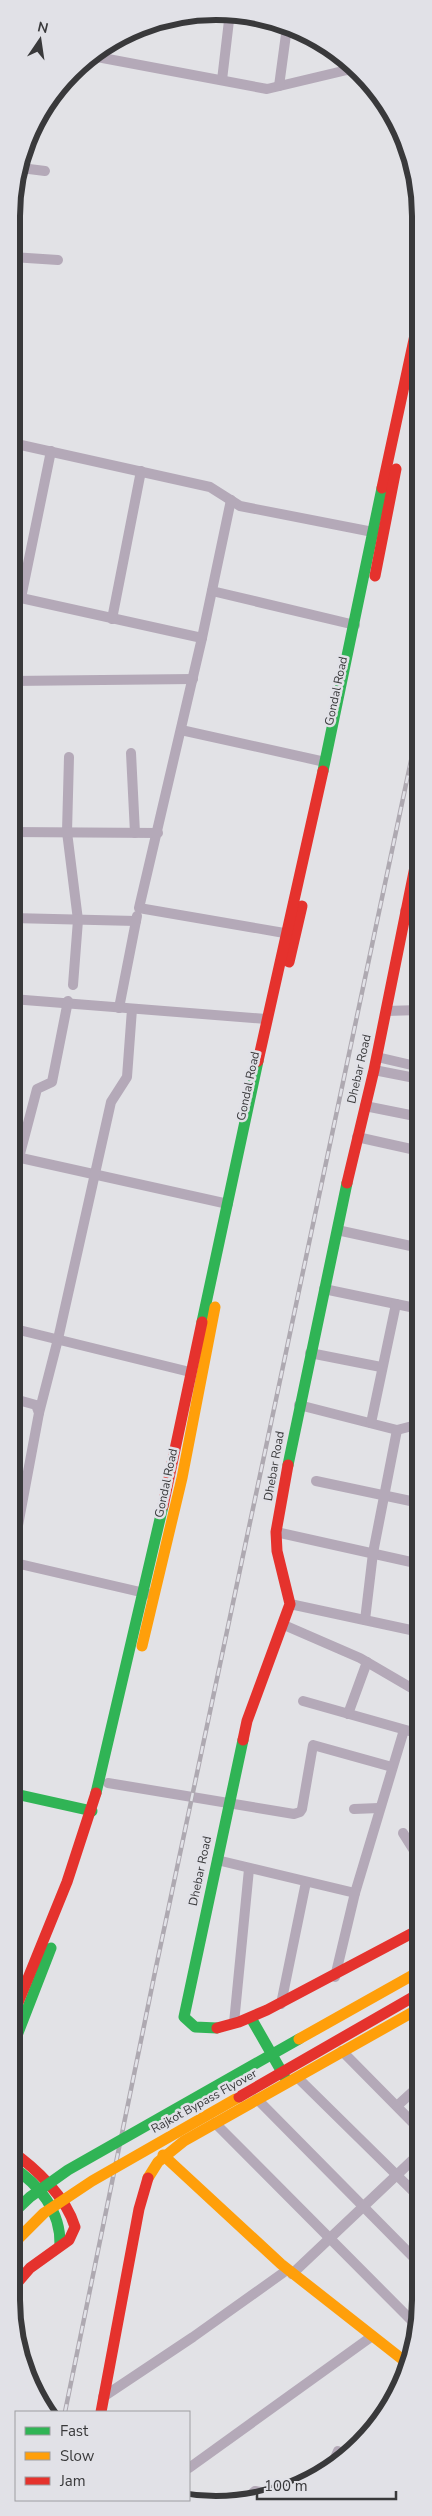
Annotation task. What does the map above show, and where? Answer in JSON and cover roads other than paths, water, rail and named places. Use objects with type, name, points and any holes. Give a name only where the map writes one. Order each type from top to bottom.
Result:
[{"type":"main road","points":[[21,1996],[67,1882],[92,1811],[149,1593],[190,1372],[228,1204],[266,1019],[290,934],[325,762],[378,533],[412,354]]},
{"type":"main road","name":"Gondal Road","points":[[21,1996],[98,1822],[108,1783],[149,1593],[182,1478],[290,934],[378,533],[412,389]]},
{"type":"main road","name":"Dhebar Road","points":[[412,881],[377,1057],[357,1137],[299,1405],[276,1532],[277,1551],[290,1604],[284,1625],[250,1709],[227,1805],[184,2017],[186,2023],[198,2029],[211,2029],[251,2018],[335,1977],[412,1934]]},
{"type":"main road","points":[[20,1794],[92,1811]]},
{"type":"main road","name":"Rajkot Bypass Flyover","points":[[20,2206],[68,2170],[412,1976]]},
{"type":"main road","name":"Rajkot Bypass Flyover","points":[[20,2235],[44,2213],[92,2181],[412,1998]]},
{"type":"main road","points":[[101,2411],[139,2209],[148,2176],[163,2155],[257,2099],[293,2081],[342,2050],[412,2013]]},
{"type":"main road","points":[[251,2018],[274,2062],[293,2081]]},
{"type":"main road","points":[[163,2155],[289,2272],[403,2360]]},
{"type":"main road","points":[[20,2157],[35,2170],[72,2216],[75,2227],[72,2236],[30,2268],[20,2280]]},
{"type":"main road","points":[[20,2174],[31,2183],[53,2211],[60,2228],[60,2245]]},
{"type":"street","points":[[222,80],[229,20]]},
{"type":"street","points":[[279,86],[286,33]]},
{"type":"street","points":[[101,58],[267,89],[346,70]]},
{"type":"street","points":[[26,169],[45,171]]},
{"type":"street","points":[[20,258],[58,260]]},
{"type":"street","points":[[20,445],[210,487],[240,506],[378,533]]},
{"type":"street","points":[[20,580],[51,451]]},
{"type":"street","points":[[112,618],[141,471]]},
{"type":"street","points":[[119,1008],[136,921],[193,678],[231,500]]},
{"type":"street","points":[[212,591],[356,625]]},
{"type":"street","points":[[20,598],[202,638]]},
{"type":"street","points":[[20,681],[193,678]]},
{"type":"street","points":[[181,730],[325,762]]},
{"type":"street","points":[[132,753],[136,833]]},
{"type":"street","points":[[69,757],[67,832],[78,920],[73,985]]},
{"type":"street","points":[[20,832],[158,833]]},
{"type":"street","points":[[139,908],[290,934]]},
{"type":"street","points":[[406,911],[412,912]]},
{"type":"street","points":[[20,918],[136,921]]},
{"type":"street","points":[[20,999],[266,1019]]},
{"type":"street","points":[[20,1142],[37,1089],[52,1082],[67,1002]]},
{"type":"street","points":[[20,1519],[39,1413],[58,1339],[111,1102],[127,1077],[132,1008]]},
{"type":"street","points":[[386,1011],[412,1010]]},
{"type":"street","points":[[377,1057],[412,1065]]},
{"type":"street","points":[[374,1070],[412,1077]]},
{"type":"street","points":[[365,1106],[412,1115]]},
{"type":"street","points":[[357,1137],[412,1149]]},
{"type":"street","points":[[20,1158],[228,1204]]},
{"type":"street","points":[[337,1230],[412,1246]]},
{"type":"street","points":[[324,1288],[412,1307]]},
{"type":"street","points":[[371,1423],[381,1367],[396,1304]]},
{"type":"street","points":[[20,1330],[190,1372]]},
{"type":"street","points":[[310,1353],[381,1367]]},
{"type":"street","points":[[20,1400],[36,1405],[39,1413]]},
{"type":"street","points":[[299,1405],[397,1430],[412,1426]]},
{"type":"street","points":[[365,1620],[373,1553],[397,1430]]},
{"type":"street","points":[[316,1481],[412,1501]]},
{"type":"street","points":[[276,1532],[412,1562]]},
{"type":"street","points":[[20,1565],[149,1593]]},
{"type":"street","points":[[290,1604],[412,1630]]},
{"type":"street","points":[[284,1625],[368,1662],[412,1688]]},
{"type":"street","points":[[348,1714],[368,1662]]},
{"type":"street","points":[[303,1701],[412,1732]]},
{"type":"street","points":[[335,1977],[355,1893],[404,1730]]},
{"type":"street","points":[[108,1783],[227,1805],[294,1814],[300,1812],[313,1745],[331,1748],[392,1767]]},
{"type":"street","points":[[354,1809],[379,1808]]},
{"type":"street","points":[[403,1833],[412,1847]]},
{"type":"street","points":[[217,1860],[355,1893]]},
{"type":"street","points":[[234,2023],[249,1869]]},
{"type":"street","points":[[281,2004],[306,1882]]},
{"type":"street","points":[[407,2016],[412,2017]]},
{"type":"street","points":[[342,2050],[412,2122]]},
{"type":"street","points":[[293,2081],[412,2190]]},
{"type":"street","points":[[397,2106],[412,2092]]},
{"type":"street","points":[[257,2099],[412,2256]]},
{"type":"street","points":[[215,2123],[411,2320]]},
{"type":"street","points":[[103,2397],[289,2272],[330,2238],[412,2161]]},
{"type":"street","points":[[190,2467],[371,2337]]},
{"type":"railway","points":[[65,2411],[155,1972],[412,756]]}]
